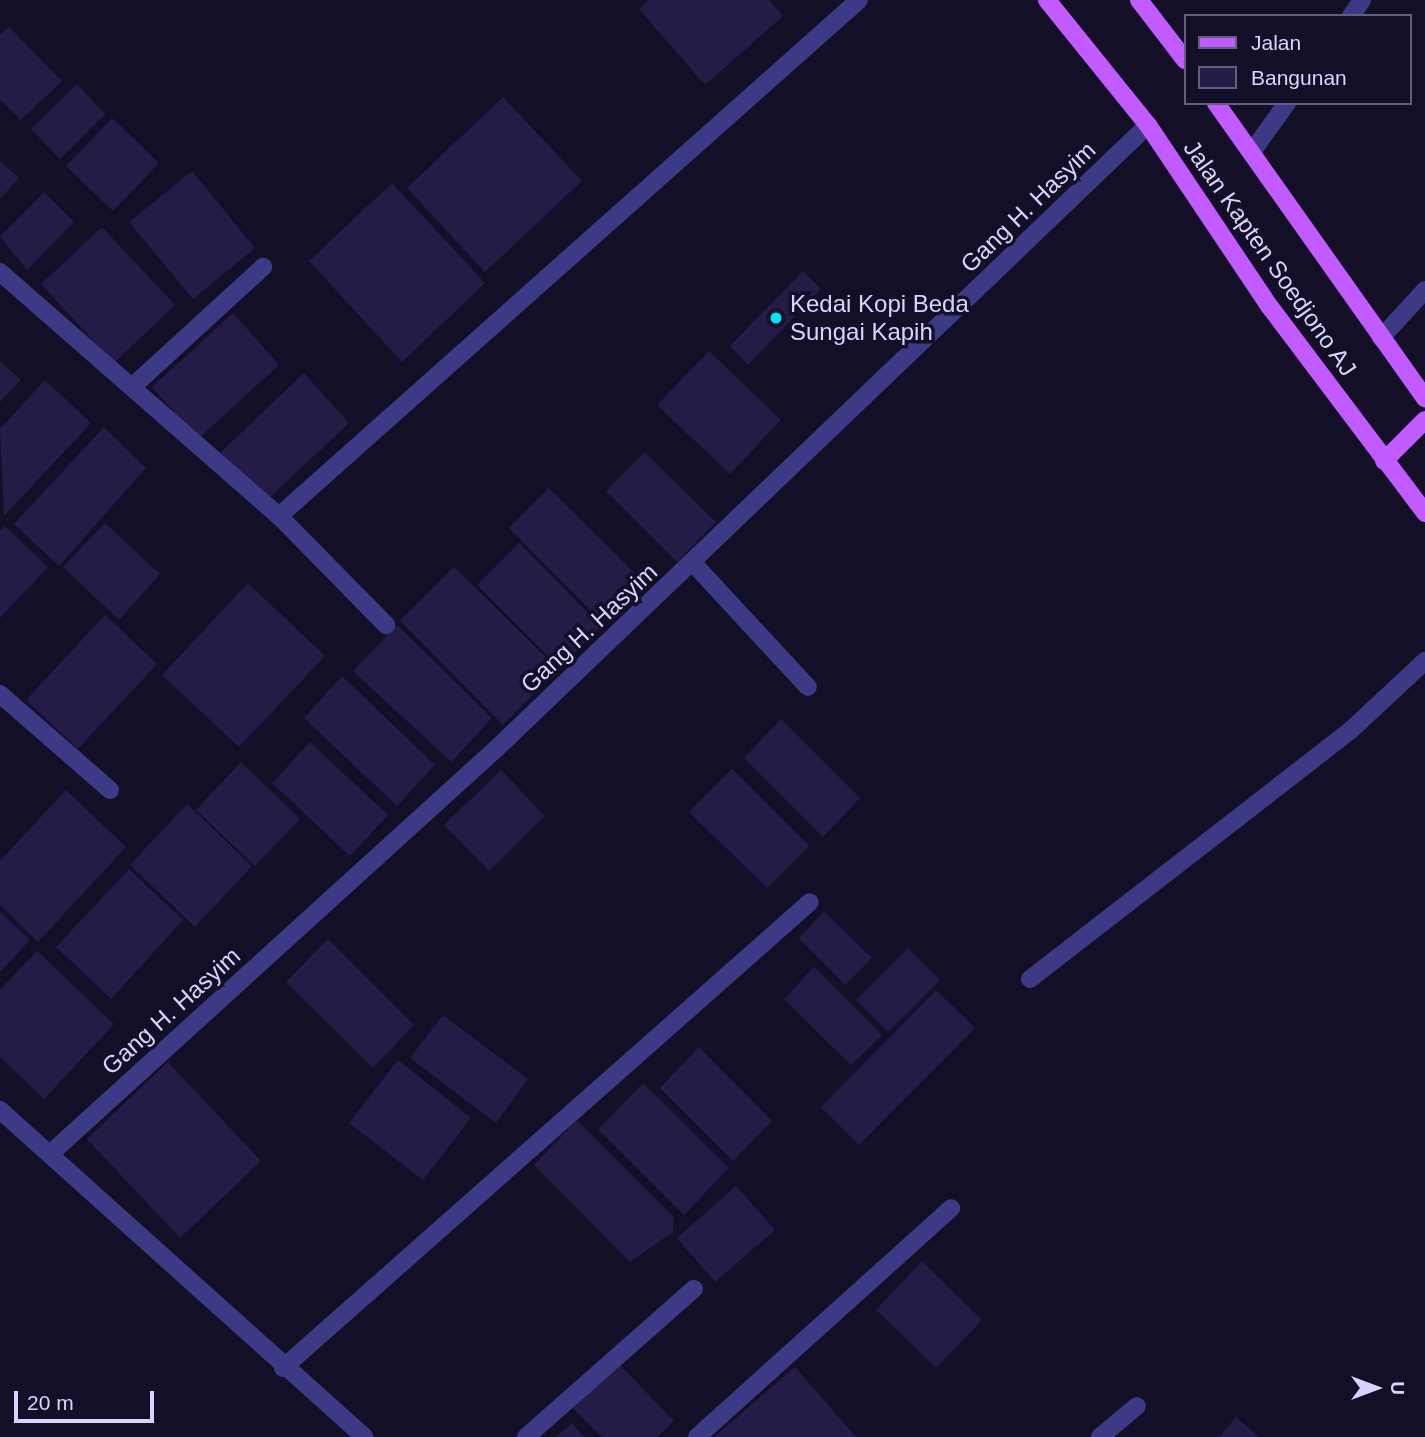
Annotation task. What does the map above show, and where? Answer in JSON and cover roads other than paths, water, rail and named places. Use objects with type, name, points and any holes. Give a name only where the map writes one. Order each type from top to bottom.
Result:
[{"type":"main road","name":"Jalan Kapten Soedjono AJ","points":[[1047,0],[1148,125],[1270,307],[1425,513]]},
{"type":"main road","points":[[1139,0],[1184,59]]},
{"type":"main road","name":"Jalan Kapten Soedjono AJ","points":[[1217,105],[1425,398]]},
{"type":"main road","points":[[1384,461],[1425,420]]},
{"type":"street","points":[[279,516],[859,0]]},
{"type":"street","points":[[1251,153],[1286,105]]},
{"type":"street","name":"Gang H. Hasyim","points":[[50,1154],[693,564],[1148,125]]},
{"type":"street","points":[[132,387],[263,267]]},
{"type":"street","points":[[0,272],[279,516],[386,625]]},
{"type":"street","points":[[1381,338],[1425,290]]},
{"type":"street","points":[[693,564],[808,687]]},
{"type":"street","points":[[1030,979],[1352,729],[1425,661]]},
{"type":"street","points":[[0,694],[110,790]]},
{"type":"street","points":[[283,1368],[810,902]]},
{"type":"street","points":[[0,1110],[283,1368],[365,1437]]},
{"type":"street","points":[[697,1437],[951,1208]]},
{"type":"street","points":[[526,1437],[694,1289]]},
{"type":"street","points":[[1100,1437],[1137,1406]]},
{"type":"place","name":"Kedai Kopi Beda Sungai Kapih","points":[[776,318]]}]
